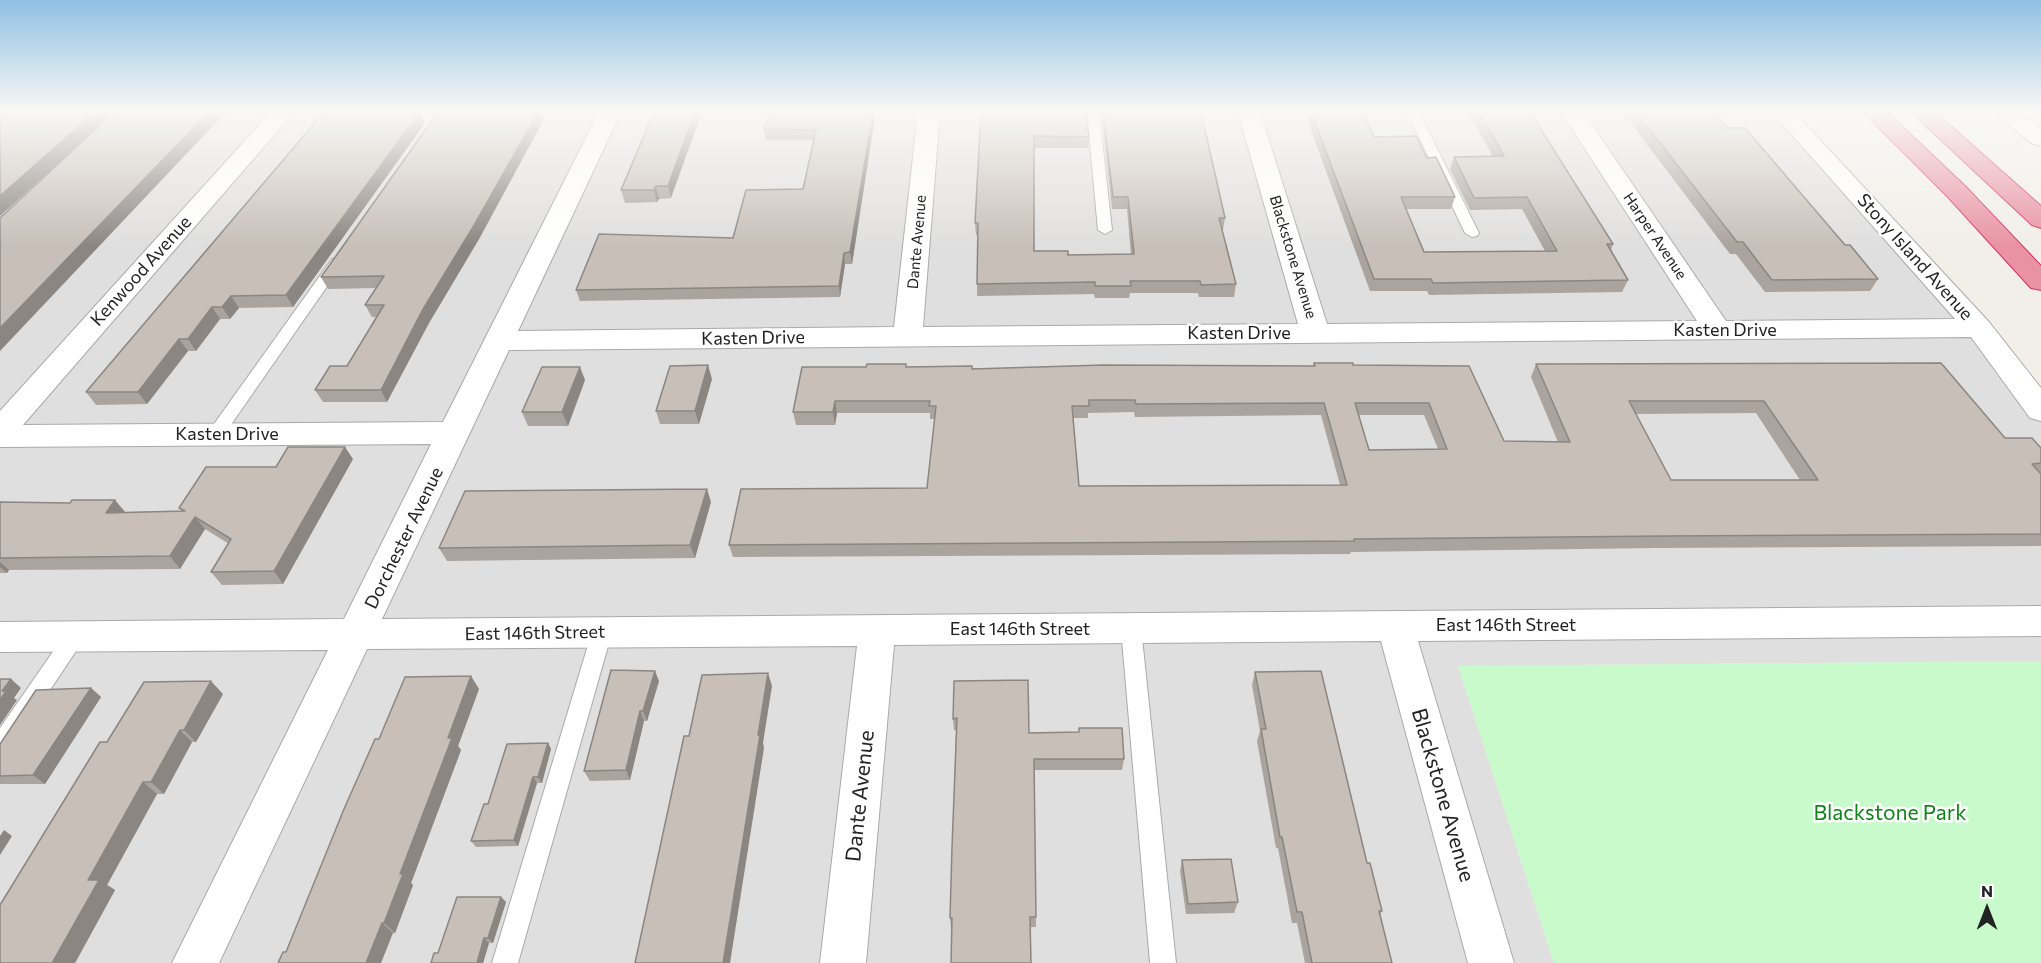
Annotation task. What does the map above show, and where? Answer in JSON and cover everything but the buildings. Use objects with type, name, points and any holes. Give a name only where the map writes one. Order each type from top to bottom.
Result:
[{"type":"highway","points":[[1921,157],[1956,191],[2041,282]]},
{"type":"highway","points":[[1972,157],[2041,220]]},
{"type":"street","name":"Kenwood Avenue","points":[[0,431],[243,157]]},
{"type":"street","name":"Dorchester Avenue","points":[[195,963],[588,157]]},
{"type":"street","name":"Dante Avenue","points":[[908,336],[925,157]]},
{"type":"street","name":"Blackstone Avenue","points":[[1262,157],[1315,333]]},
{"type":"street","name":"Harper Avenue","points":[[1602,157],[1718,331]]},
{"type":"street","name":"Stony Island Avenue","points":[[1825,157],[1979,328],[2041,410]]},
{"type":"street","name":"Kasten Drive","points":[[499,341],[1979,328]]},
{"type":"street","name":"Kasten Drive","points":[[0,435],[454,434]]},
{"type":"street","name":"East 146th Street","points":[[0,637],[2041,621]]},
{"type":"street","name":"Blackstone Avenue","points":[[1395,626],[1491,963]]},
{"type":"street","name":"Dante Avenue","points":[[843,963],[878,630]]},
{"type":"lane","points":[[1098,157],[1105,230]]},
{"type":"lane","points":[[1435,157],[1472,233]]},
{"type":"lane","points":[[215,435],[346,249]]},
{"type":"lane","points":[[1131,628],[1162,963]]},
{"type":"lane","points":[[505,963],[602,632]]},
{"type":"lane","points":[[0,746],[75,636]]},
{"type":"shaded area","points":[[0,157],[1822,157],[2041,413],[2041,661],[1458,666],[1554,963],[0,963]]},
{"type":"green space","name":"Blackstone Park","points":[[2041,661],[2041,963],[1554,963],[1458,666]]}]
